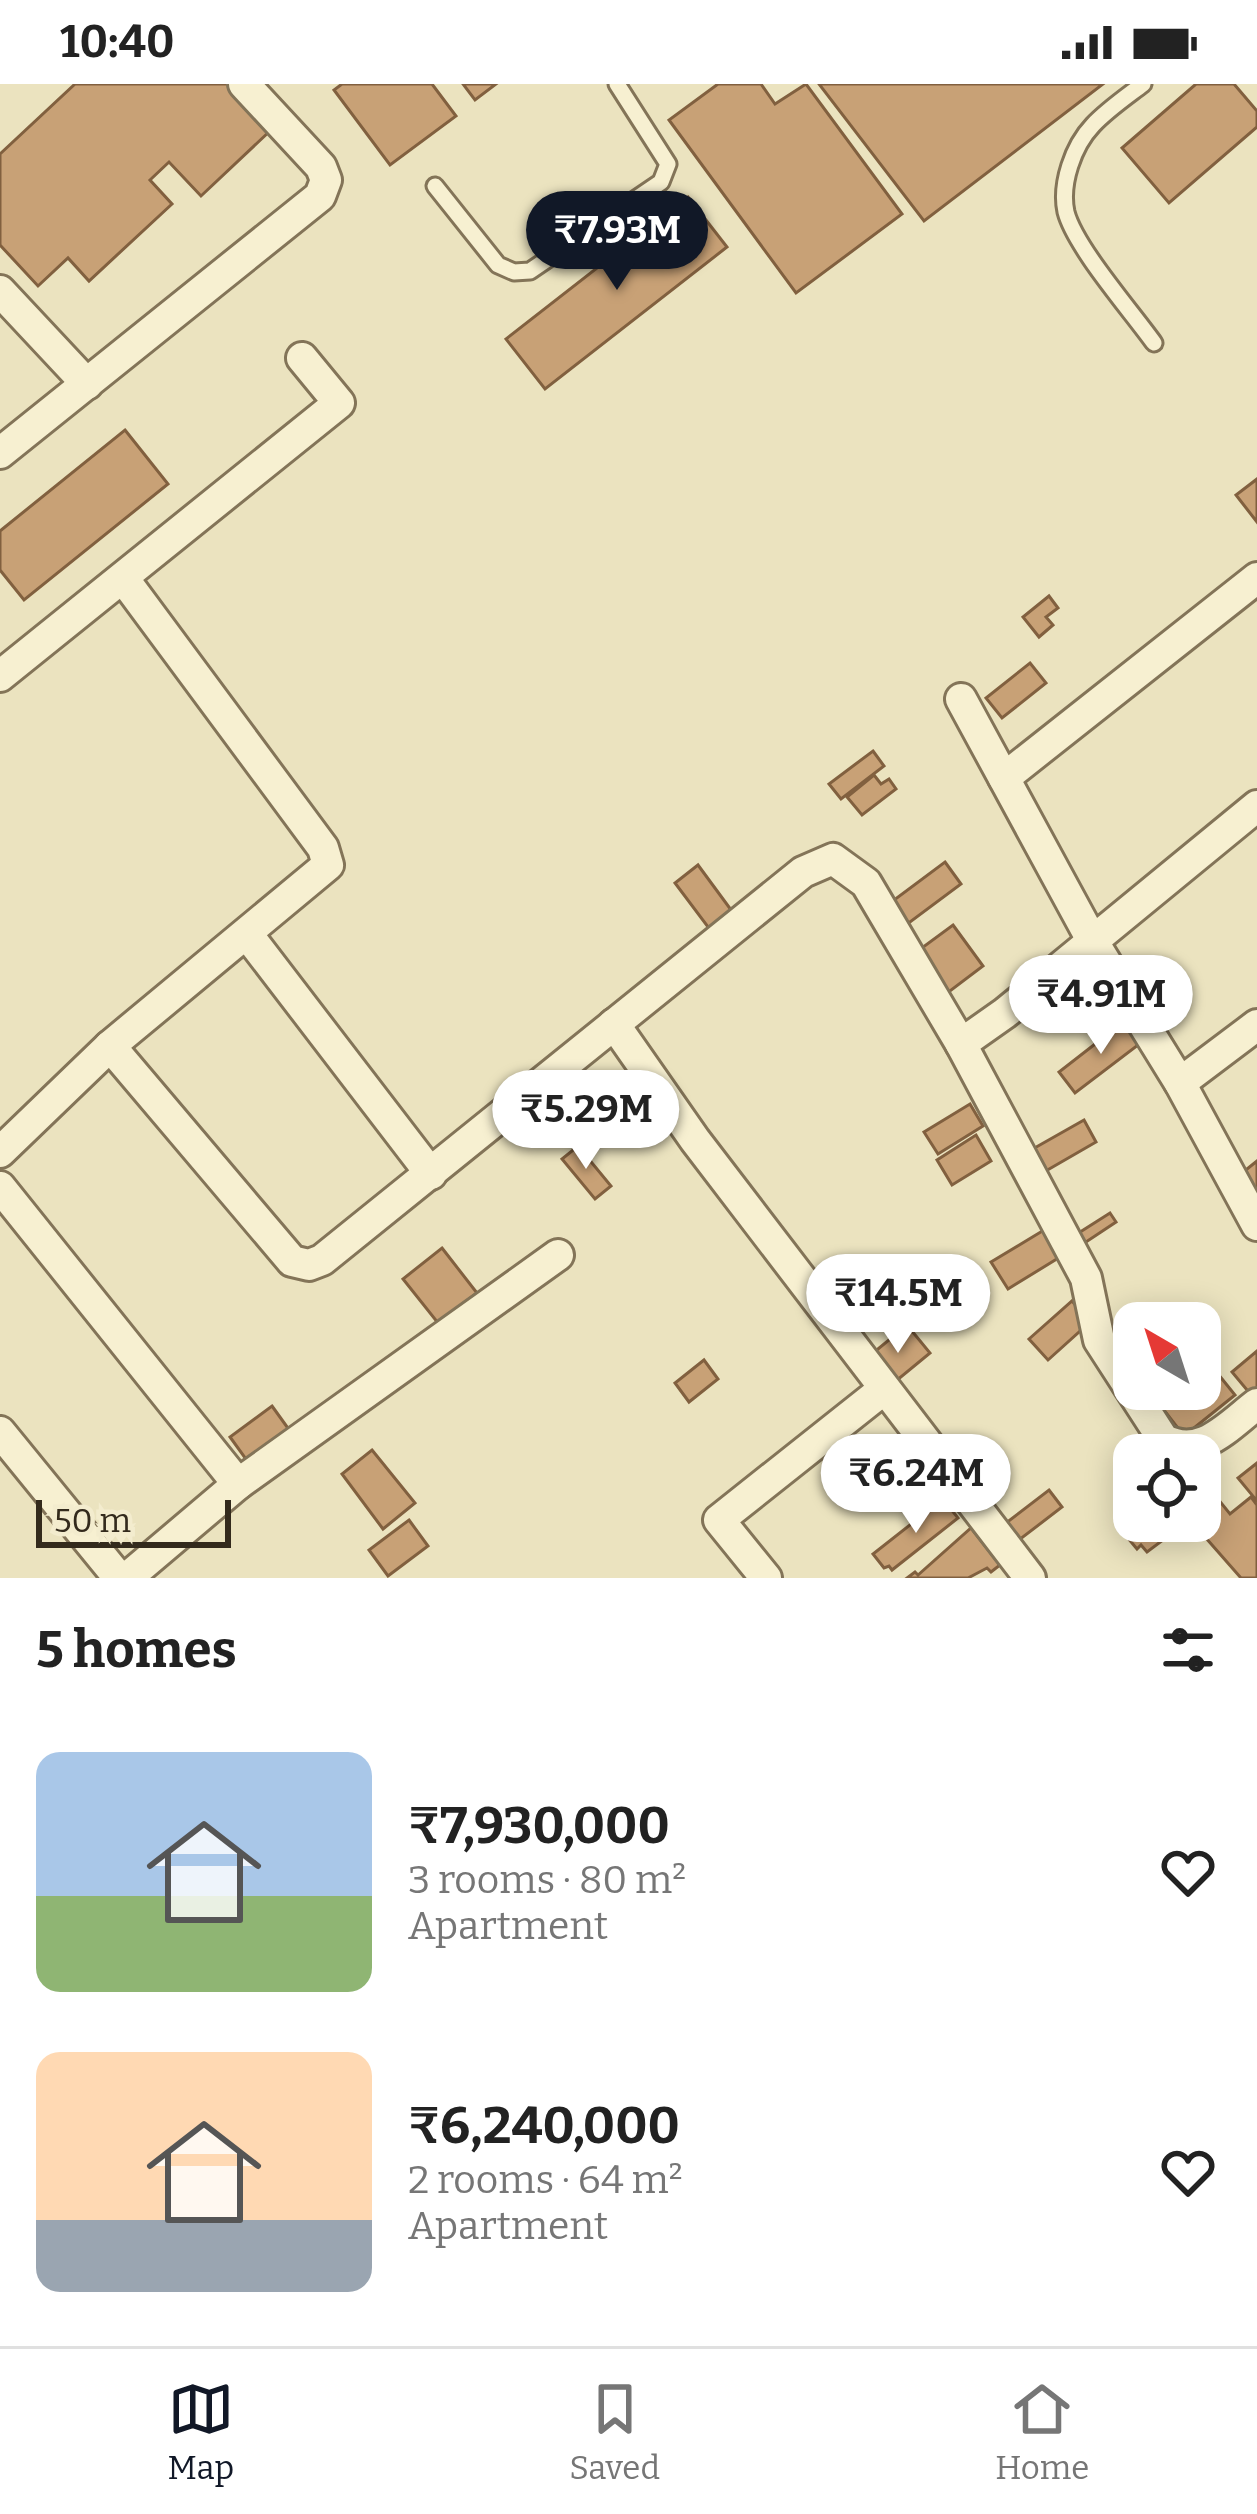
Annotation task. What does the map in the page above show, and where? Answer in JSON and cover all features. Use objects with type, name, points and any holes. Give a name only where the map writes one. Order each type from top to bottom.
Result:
[{"type":"street","points":[[0,453],[320,196],[326,181],[321,166],[244,84]]},
{"type":"street","points":[[6,310],[87,384]]},
{"type":"street","points":[[0,676],[339,403],[302,358]]},
{"type":"street","points":[[0,1152],[110,1046],[328,865],[323,848],[123,578]]},
{"type":"street","points":[[1004,778],[1257,578]]},
{"type":"street","points":[[961,699],[1093,941],[1180,1083],[1257,1225]]},
{"type":"street","points":[[961,1045],[1257,806]]},
{"type":"street","points":[[110,1046],[292,1261],[309,1265],[322,1260],[803,872],[833,859],[866,883],[961,1045],[1086,1278],[1100,1340],[1163,1439],[1177,1447],[1206,1443],[1257,1404]]},
{"type":"street","points":[[248,934],[430,1174]]},
{"type":"street","points":[[614,1024],[694,1140],[1030,1578]]},
{"type":"street","points":[[1180,1083],[1257,1025]]},
{"type":"street","points":[[0,1187],[238,1484]]},
{"type":"street","points":[[0,1432],[11,1468],[123,1578],[238,1484],[557,1255]]},
{"type":"street","points":[[766,1578],[718,1520],[884,1389]]},
{"type":"lane","points":[[435,186],[498,265],[514,272],[530,271],[661,182],[668,164],[616,84]]},
{"type":"lane","points":[[1143,84],[1091,127],[1078,148],[1068,170],[1066,212],[1079,239],[1154,343]]},
{"type":"building","points":[[75,84],[228,84],[271,130],[201,196],[169,162],[150,180],[172,204],[89,281],[68,258],[38,286],[0,245],[0,154]]},
{"type":"building","points":[[342,84],[432,84],[456,116],[390,165],[334,90]]},
{"type":"building","points":[[463,84],[496,84],[475,100]]},
{"type":"building","points":[[718,84],[761,84],[775,104],[806,84],[902,214],[796,293],[669,120]]},
{"type":"building","points":[[819,84],[1103,84],[924,221]]},
{"type":"building","points":[[1196,84],[1234,84],[1257,111],[1257,127],[1169,203],[1122,148]]},
{"type":"building","points":[[688,197],[727,247],[545,389],[506,339]]},
{"type":"building","points":[[125,430],[168,484],[24,600],[0,570],[0,531]]},
{"type":"building","points":[[1257,479],[1257,522],[1236,495]]},
{"type":"building","points":[[1049,596],[1058,608],[1046,617],[1053,625],[1039,637],[1023,617]]},
{"type":"building","points":[[1030,663],[1046,683],[1002,718],[986,698]]},
{"type":"building","points":[[873,751],[884,766],[841,799],[829,784]]},
{"type":"building","points":[[874,775],[881,784],[889,779],[896,789],[862,815],[847,797]]},
{"type":"building","points":[[945,862],[961,884],[902,928],[886,906]]},
{"type":"building","points":[[698,865],[737,918],[714,935],[675,883]]},
{"type":"building","points":[[953,925],[983,966],[946,994],[915,953]]},
{"type":"building","points":[[1126,1020],[1142,1042],[1075,1093],[1059,1072]]},
{"type":"building","points":[[970,1104],[983,1126],[938,1154],[924,1132]]},
{"type":"building","points":[[1084,1120],[1096,1142],[1044,1172],[1031,1150]]},
{"type":"building","points":[[976,1135],[991,1161],[952,1185],[937,1160]]},
{"type":"building","points":[[578,1146],[611,1186],[595,1199],[562,1159]]},
{"type":"building","points":[[1257,1161],[1257,1192],[1242,1173]]},
{"type":"building","points":[[1110,1213],[1116,1222],[1083,1244],[1077,1234]]},
{"type":"building","points":[[1044,1230],[1060,1257],[1008,1289],[991,1262]]},
{"type":"building","points":[[442,1248],[477,1293],[438,1323],[403,1279]]},
{"type":"building","points":[[1072,1301],[1090,1322],[1048,1360],[1029,1339]]},
{"type":"building","points":[[907,1325],[930,1353],[890,1386],[867,1358]]},
{"type":"building","points":[[1257,1351],[1257,1392],[1252,1396],[1232,1372]]},
{"type":"building","points":[[704,1360],[718,1379],[689,1402],[675,1383]]},
{"type":"building","points":[[1221,1378],[1235,1395],[1221,1406]]},
{"type":"building","points":[[272,1406],[290,1431],[248,1462],[230,1437]]},
{"type":"building","points":[[1164,1410],[1216,1410],[1186,1434]]},
{"type":"building","points":[[372,1450],[415,1503],[383,1529],[342,1474]]},
{"type":"building","points":[[1257,1463],[1257,1501],[1238,1478]]},
{"type":"building","points":[[1049,1490],[1062,1507],[1019,1540],[1006,1523]]},
{"type":"building","points":[[1251,1497],[1257,1505],[1257,1578],[1241,1578],[1209,1542],[1221,1542],[1221,1503],[1230,1514]]},
{"type":"building","points":[[943,1499],[958,1518],[892,1570],[884,1568],[873,1554]]},
{"type":"building","points":[[409,1520],[428,1546],[388,1576],[369,1550]]},
{"type":"building","points":[[971,1528],[1000,1565],[968,1578],[907,1578],[915,1572],[918,1575]]},
{"type":"building","points":[[1131,1542],[1160,1542],[1147,1552],[1141,1545],[1137,1549]]}]
